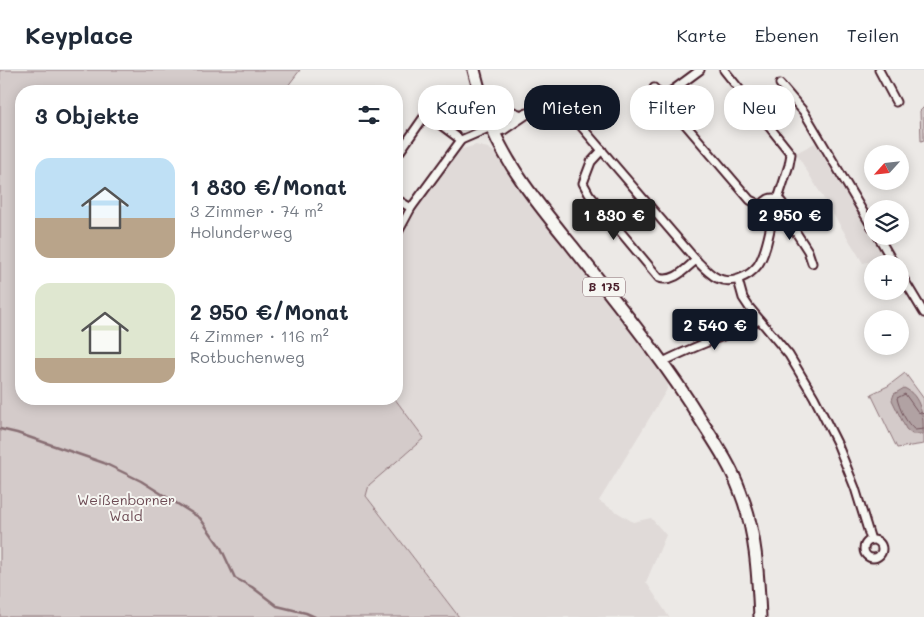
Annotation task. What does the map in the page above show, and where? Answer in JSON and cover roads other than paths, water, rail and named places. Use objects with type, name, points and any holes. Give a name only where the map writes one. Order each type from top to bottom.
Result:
[{"type":"main road","name":"B 175","points":[[474,70],[478,85]]},
{"type":"main road","name":"B 175","points":[[493,130],[517,173],[681,389],[727,462],[740,489],[753,534],[757,562],[760,617]]},
{"type":"street","points":[[680,85],[700,70]]},
{"type":"street","points":[[724,70],[791,154],[778,199]]},
{"type":"street","points":[[879,70],[896,102]]},
{"type":"street","points":[[780,84],[804,112],[864,213]]},
{"type":"street","points":[[514,112],[519,114]]},
{"type":"street","points":[[403,147],[426,114],[461,140]]},
{"type":"street","points":[[514,117],[524,114]]},
{"type":"street","points":[[403,223],[411,208],[461,140],[487,130]]},
{"type":"street","points":[[584,130],[696,260],[717,278],[738,280],[746,276],[758,265],[772,220]]},
{"type":"street","points":[[690,130],[750,200],[762,206]]},
{"type":"street","points":[[602,150],[592,162],[583,183],[589,194],[659,278],[665,280],[678,276],[696,260]]},
{"type":"street","points":[[784,212],[772,220],[764,216],[762,206],[766,201],[774,198],[778,199],[808,251],[812,263]]},
{"type":"street","points":[[403,203],[411,208]]},
{"type":"street","points":[[738,280],[743,298],[789,356],[814,397],[837,442],[855,488],[871,540]]},
{"type":"street","points":[[909,288],[924,313]]},
{"type":"street","points":[[662,363],[678,354],[737,331],[759,320]]},
{"type":"water","points":[[904,388],[910,391],[918,401],[922,414],[923,434],[912,434],[906,429],[892,400],[894,394]]},
{"type":"waterway","points":[[0,429],[104,463],[141,481],[200,518],[221,548],[235,578],[252,587],[277,606],[315,617]]},
{"type":"park label","name":"Weißenborner Wald","points":[[126,508]]}]
